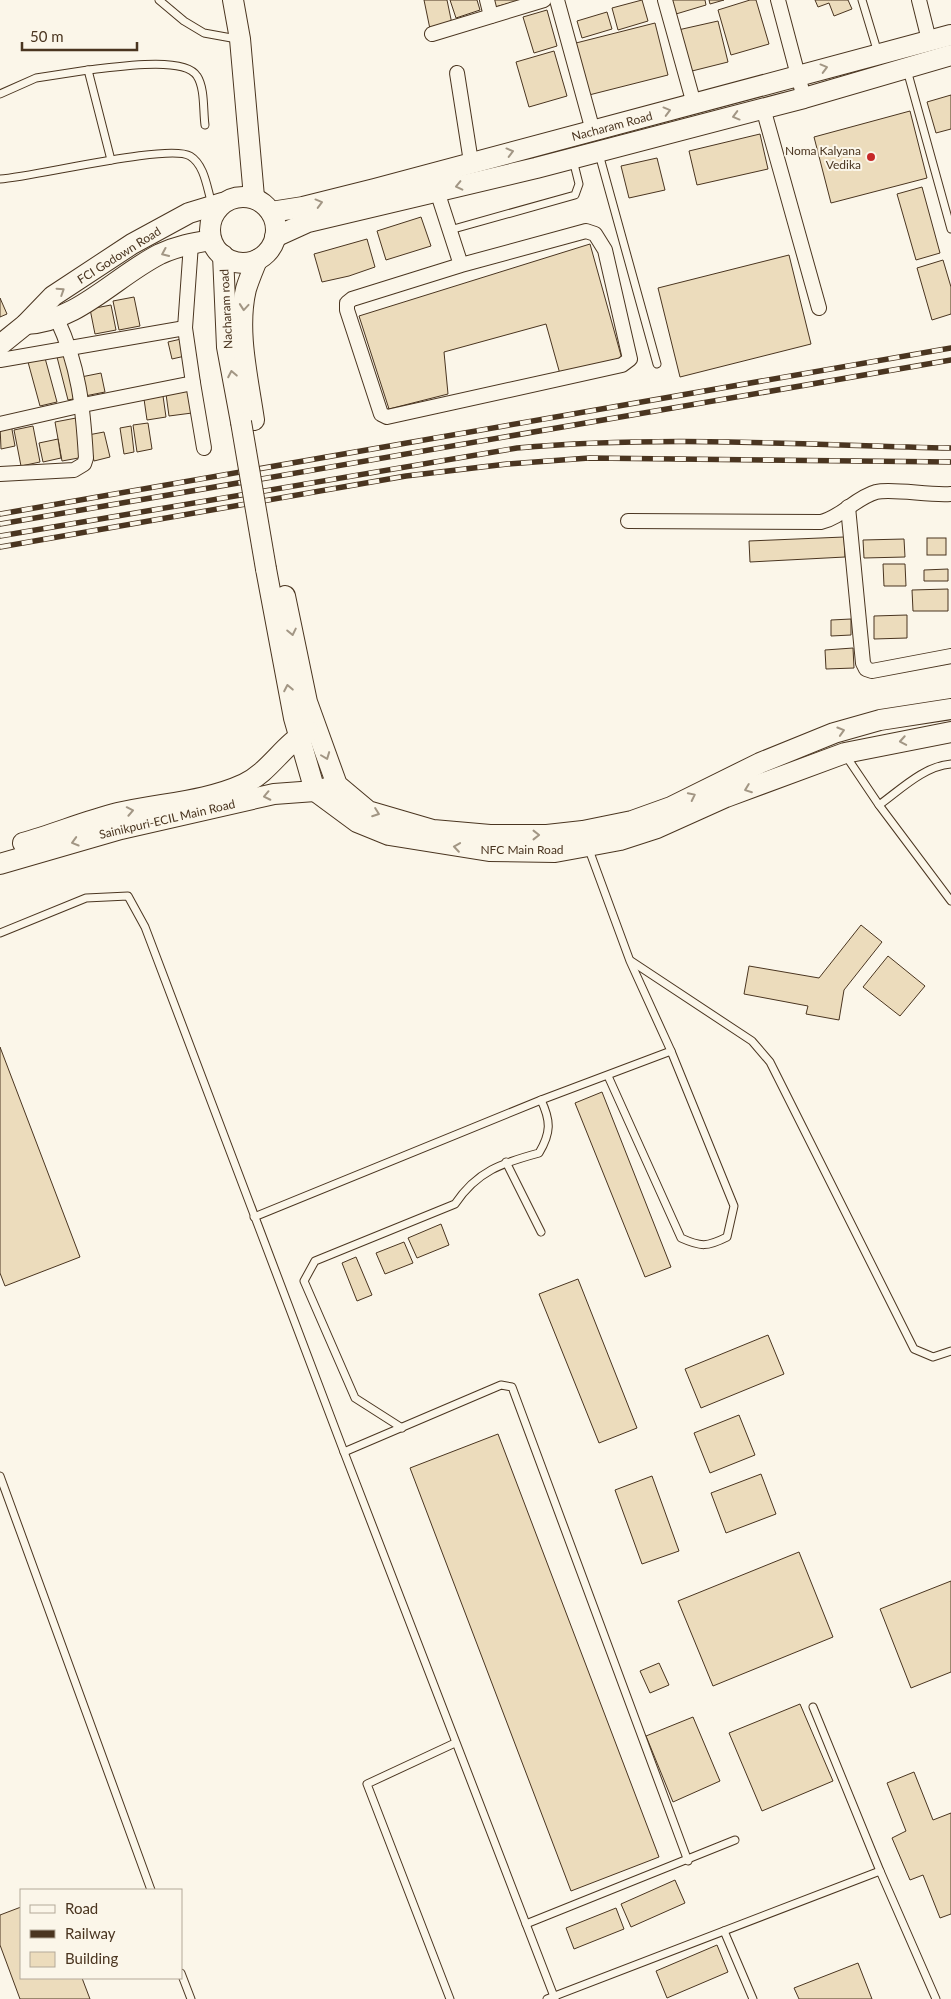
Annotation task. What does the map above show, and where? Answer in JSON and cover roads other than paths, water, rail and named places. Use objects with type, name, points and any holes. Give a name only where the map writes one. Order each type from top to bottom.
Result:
[{"type":"main road","points":[[234,0],[240,39],[254,197]]},
{"type":"main road","name":"Nacharam Road","points":[[275,237],[308,222],[432,186],[471,162],[951,35]]},
{"type":"main road","name":"Nacharam Road","points":[[272,212],[432,186],[572,158],[804,98],[951,55]]},
{"type":"main road","points":[[254,197],[272,212],[276,228],[271,247],[257,260],[240,262],[230,260],[217,248],[211,223],[217,205],[236,198],[254,197]]},
{"type":"main road","name":"FCI Godown Road","points":[[0,345],[26,324],[53,296],[132,244],[189,213],[217,205]]},
{"type":"main road","name":"FCI Godown Road","points":[[26,324],[57,319],[159,255],[191,244],[217,248]]},
{"type":"main road","name":"Nacharam road","points":[[217,248],[227,347],[248,421]]},
{"type":"main road","name":"Nacharam road","points":[[248,421],[244,318],[246,290],[257,260]]},
{"type":"main road","points":[[248,421],[272,568],[307,732],[315,792]]},
{"type":"main road","name":"NFC Main Road","points":[[336,785],[368,810],[433,830],[490,835],[547,835],[583,831],[632,821],[663,810],[760,763],[834,733],[880,720],[951,709]]},
{"type":"main road","points":[[307,732],[336,785]]},
{"type":"main road","name":"Sainikpuri-ECIL Main Road","points":[[0,851],[118,814],[218,794],[246,783],[270,766],[307,732]]},
{"type":"main road","name":"NFC Main Road","points":[[315,792],[356,822],[390,835],[489,851],[555,852],[620,840],[657,828],[726,798],[845,754],[951,732]]},
{"type":"main road","name":"Sainikpuri-ECIL Main Road","points":[[0,864],[121,829],[274,794],[315,792],[336,785]]},
{"type":"street","points":[[487,0],[490,16]]},
{"type":"street","points":[[432,34],[544,0]]},
{"type":"street","points":[[557,0],[593,131]]},
{"type":"street","points":[[665,0],[694,104]]},
{"type":"street","points":[[778,0],[804,98]]},
{"type":"street","points":[[919,0],[929,40]]},
{"type":"street","points":[[457,73],[471,162]]},
{"type":"street","points":[[763,108],[819,308]]},
{"type":"street","points":[[432,186],[450,230],[461,265]]},
{"type":"street","points":[[590,231],[601,240],[605,250],[630,359],[622,365],[481,398],[387,417],[381,414],[347,310],[347,303],[352,299],[461,265],[590,231]]},
{"type":"street","points":[[191,244],[185,328],[204,448]]},
{"type":"street","points":[[0,474],[74,470],[84,464],[86,458],[82,404],[71,349],[57,319]]},
{"type":"street","points":[[0,360],[185,328]]},
{"type":"street","points":[[0,424],[82,404],[194,383]]},
{"type":"street","points":[[628,521],[821,522],[836,517],[863,496],[879,491],[951,494]]},
{"type":"street","points":[[848,507],[863,663],[866,669],[872,671],[951,656]]},
{"type":"lane","points":[[159,0],[184,21],[204,33],[240,39]]},
{"type":"lane","points":[[862,0],[878,54]]},
{"type":"lane","points":[[0,94],[36,78],[88,70],[148,64],[188,68],[196,74],[200,81],[205,125]]},
{"type":"lane","points":[[907,68],[951,229]]},
{"type":"lane","points":[[88,70],[111,160]]},
{"type":"lane","points":[[599,151],[657,364]]},
{"type":"lane","points":[[0,180],[111,160],[180,152],[191,156],[201,168],[217,205]]},
{"type":"lane","points":[[450,230],[575,195],[579,184],[572,158]]},
{"type":"lane","points":[[845,754],[879,805],[951,901]]},
{"type":"lane","points":[[879,805],[924,774],[941,765],[951,764]]},
{"type":"lane","points":[[588,846],[630,961],[671,1051],[734,1206],[727,1237],[713,1244],[698,1246],[681,1238],[608,1076]]},
{"type":"lane","points":[[0,933],[86,898],[128,896],[145,927],[455,1743],[526,1924],[552,1998],[880,1871]]},
{"type":"lane","points":[[630,961],[752,1041],[770,1062],[914,1349],[933,1358],[951,1351]]},
{"type":"lane","points":[[254,1217],[541,1100],[671,1051]]},
{"type":"lane","points":[[402,1428],[355,1398],[304,1281],[315,1261],[455,1204],[466,1188],[484,1174],[506,1162],[539,1153],[548,1137],[547,1113],[541,1100]]},
{"type":"lane","points":[[506,1162],[541,1232]]},
{"type":"lane","points":[[344,1452],[501,1385],[512,1387],[688,1861]]},
{"type":"lane","points":[[0,1476],[151,1889]]},
{"type":"lane","points":[[813,1707],[880,1871],[936,1999]]},
{"type":"lane","points":[[450,1999],[367,1784],[455,1743]]},
{"type":"lane","points":[[526,1924],[688,1861],[736,1840]]},
{"type":"lane","points":[[724,1931],[753,1999]]},
{"type":"lane","points":[[182,1976],[191,1999]]},
{"type":"railway","points":[[0,514],[951,348]]},
{"type":"railway","points":[[0,524],[951,360]]},
{"type":"railway","points":[[0,536],[517,448],[571,444],[679,441],[951,448]]},
{"type":"railway","points":[[0,547],[406,476],[507,464],[589,458],[951,462]]},
{"type":"place","name":"Noma Kalyana Vedika","points":[[871,157]]}]
